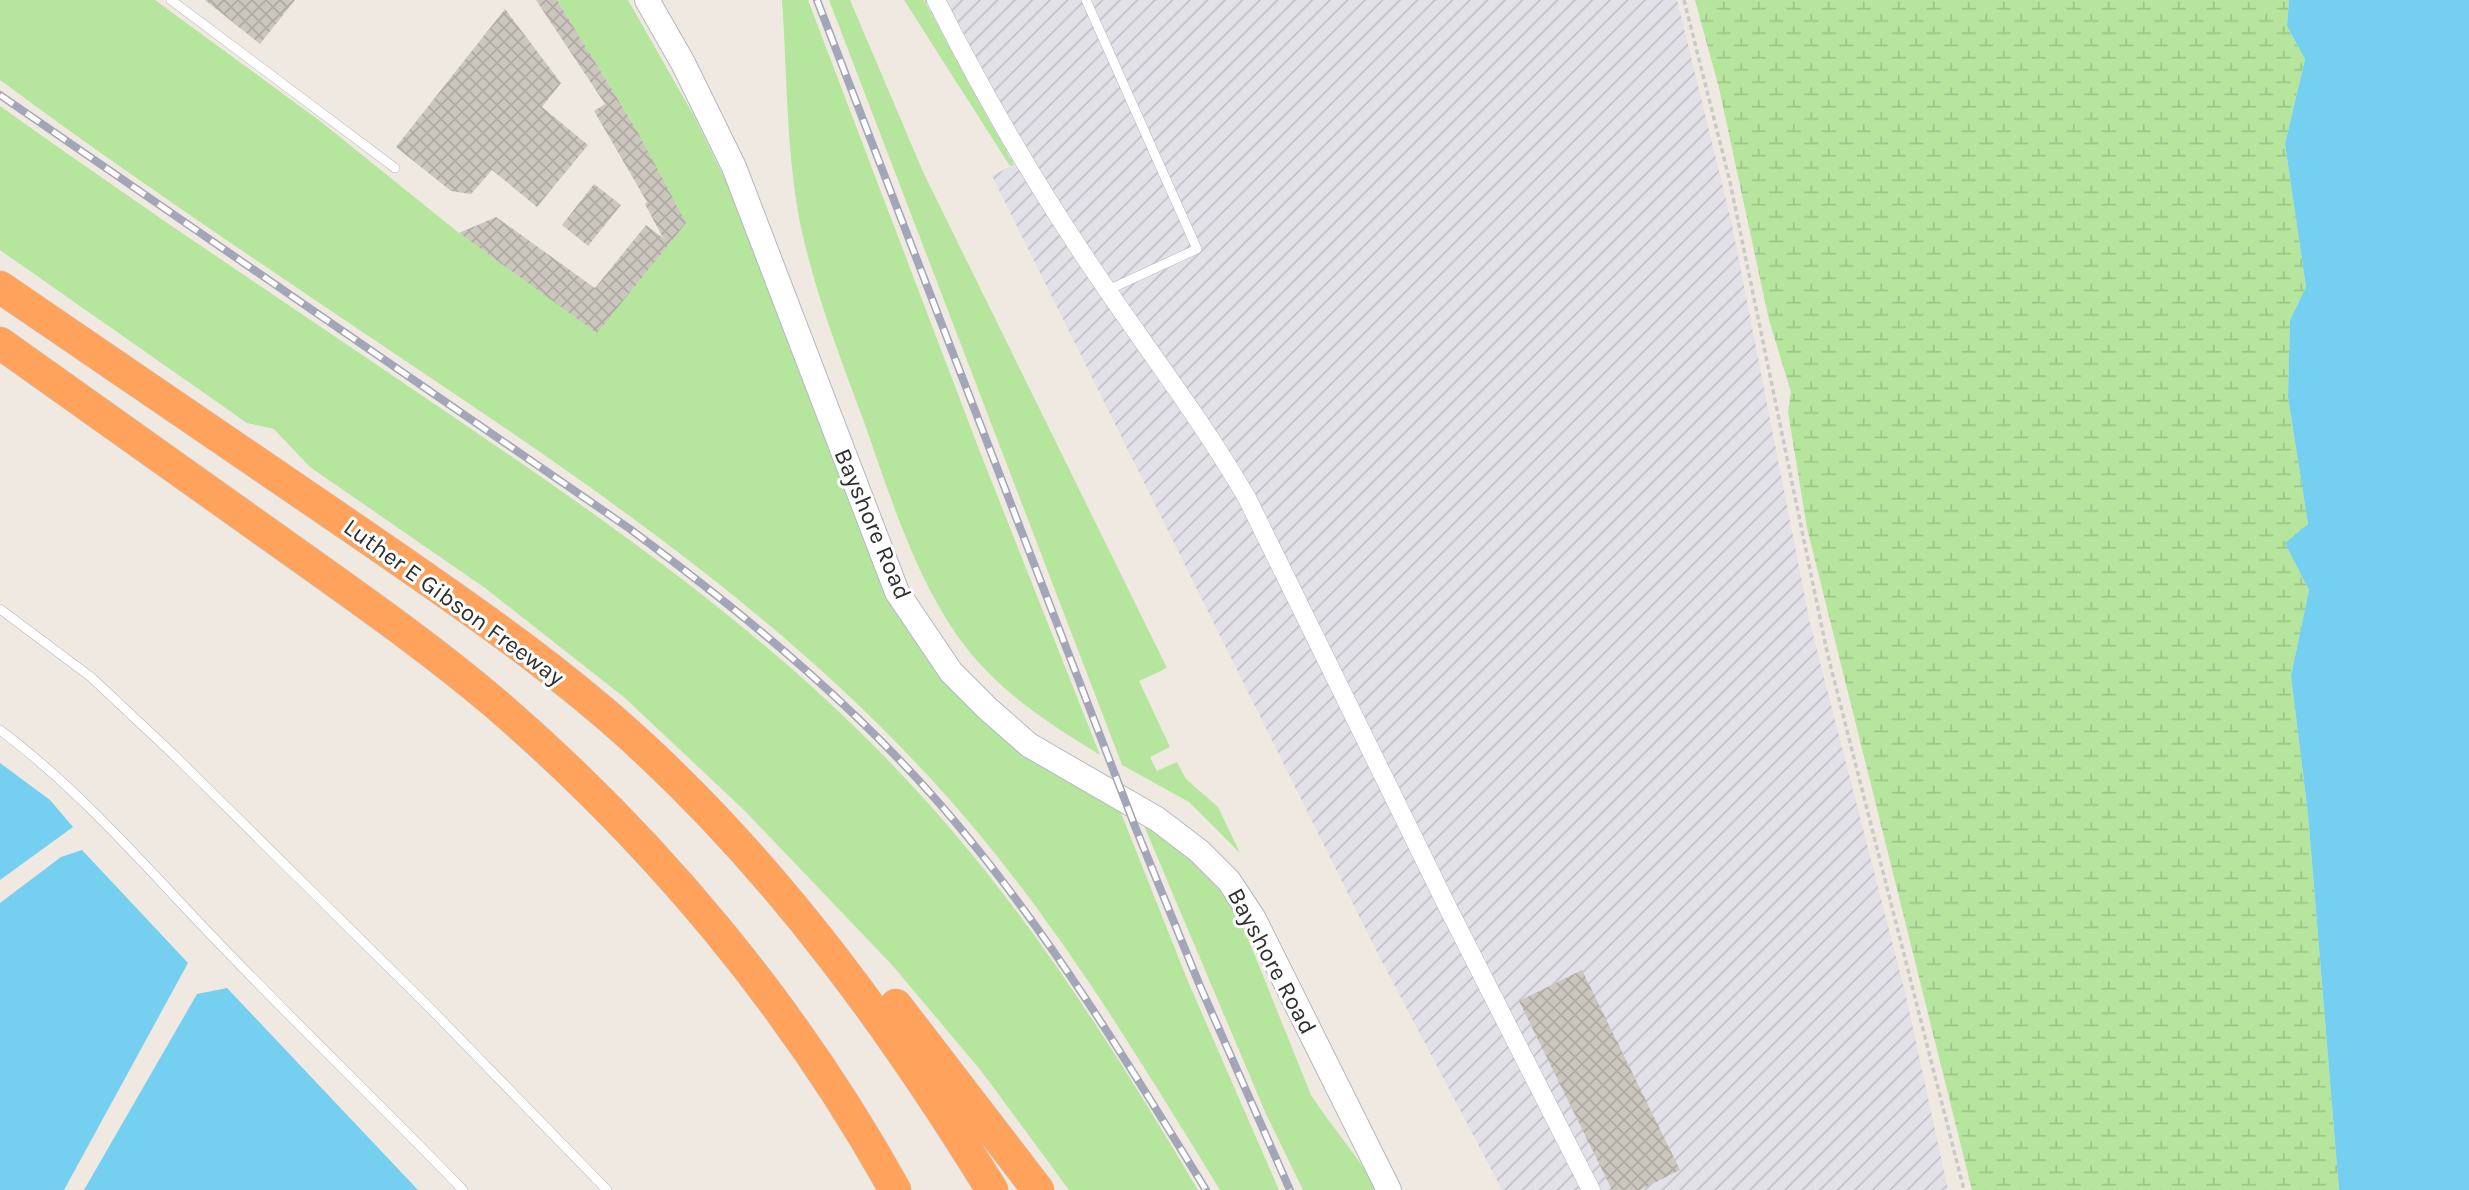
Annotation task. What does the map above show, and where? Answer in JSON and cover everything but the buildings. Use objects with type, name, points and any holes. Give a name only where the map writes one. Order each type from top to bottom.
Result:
[{"type":"highway","name":"Luther E Gibson Freeway","points":[[0,287],[486,619],[647,751],[743,847],[892,1034],[992,1190]]},
{"type":"highway","points":[[0,343],[401,629],[466,680],[556,758],[671,876],[749,971],[821,1070],[895,1190]]},
{"type":"highway","points":[[743,847],[782,875],[872,976],[1038,1190]]},
{"type":"street","name":"Bayshore Road","points":[[647,0],[683,63],[734,167],[897,592],[951,672],[988,709],[1030,745],[1157,820],[1199,851],[1229,881],[1254,919],[1389,1190]]},
{"type":"street","points":[[936,0],[998,116],[1108,290],[1216,443],[1247,498],[1447,906],[1591,1190]]},
{"type":"lane","points":[[171,0],[395,168]]},
{"type":"lane","points":[[1086,0],[1197,249],[1108,290]]},
{"type":"lane","points":[[0,609],[91,677],[156,738],[428,1006],[607,1190]]},
{"type":"lane","points":[[0,730],[28,751],[100,818],[215,939],[463,1190]]},
{"type":"path","points":[[1684,0],[1730,182],[1827,652],[1964,1190]]},
{"type":"shaded area","points":[[924,0],[1677,0],[1731,220],[1810,623],[1906,996],[1948,1190],[1502,1190],[1375,948],[992,176],[1013,165]]},
{"type":"green space","points":[[0,0],[155,0],[320,121],[459,233],[597,332],[685,223],[636,129],[557,0],[628,0],[694,116],[748,226],[904,617],[1083,788],[1121,813],[1187,979],[1279,1190],[1220,1190],[1120,1030],[1012,875],[931,779],[816,665],[692,562],[627,514],[159,193],[0,80]]},
{"type":"green space","points":[[782,0],[808,0],[980,452],[1100,755],[1023,704],[982,666],[942,612],[911,549],[835,343],[804,238],[791,159]]},
{"type":"green space","points":[[829,0],[850,0],[924,174],[1167,668],[1139,681],[1170,747],[1150,757],[1157,771],[1177,762],[1186,779],[1218,807],[1240,853],[1189,802],[1122,765]]},
{"type":"green space","points":[[904,0],[924,0],[1014,165],[1010,166]]},
{"type":"green space","points":[[1695,0],[2289,0],[2287,26],[2305,59],[2285,144],[2306,287],[2290,320],[2288,397],[2308,524],[2286,543],[2309,590],[2291,676],[2308,814],[2339,1190],[1972,1190],[1807,528],[1788,412],[1791,392],[1769,320],[1719,88]]},
{"type":"green space","points":[[0,106],[578,502],[692,587],[801,677],[903,776],[986,872],[1098,1028],[1198,1190],[1069,1190],[982,1072],[893,966],[745,811],[625,698],[485,588],[310,467],[274,429],[247,423],[0,250]]},
{"type":"green space","points":[[1142,821],[1184,852],[1226,896],[1247,936],[1311,1095],[1377,1190],[1303,1190],[1266,1114]]},
{"type":"water","points":[[2289,0],[2469,0],[2469,1190],[2339,1190],[2308,814],[2291,676],[2309,590],[2285,543],[2308,524],[2288,397],[2290,320],[2306,287],[2285,144],[2305,59],[2287,26]]},
{"type":"water","points":[[0,763],[50,800],[73,827],[0,880]]},
{"type":"water","points":[[82,850],[188,963],[64,1190],[0,1190],[0,903],[61,857]]},
{"type":"water","points":[[227,988],[418,1190],[84,1190],[197,994]]},
{"type":"railway","points":[[817,0],[1136,829],[1200,986],[1290,1190]]},
{"type":"railway","points":[[0,95],[630,529],[764,634],[849,710],[929,792],[966,835],[1031,920],[1092,1008],[1206,1190]]}]
